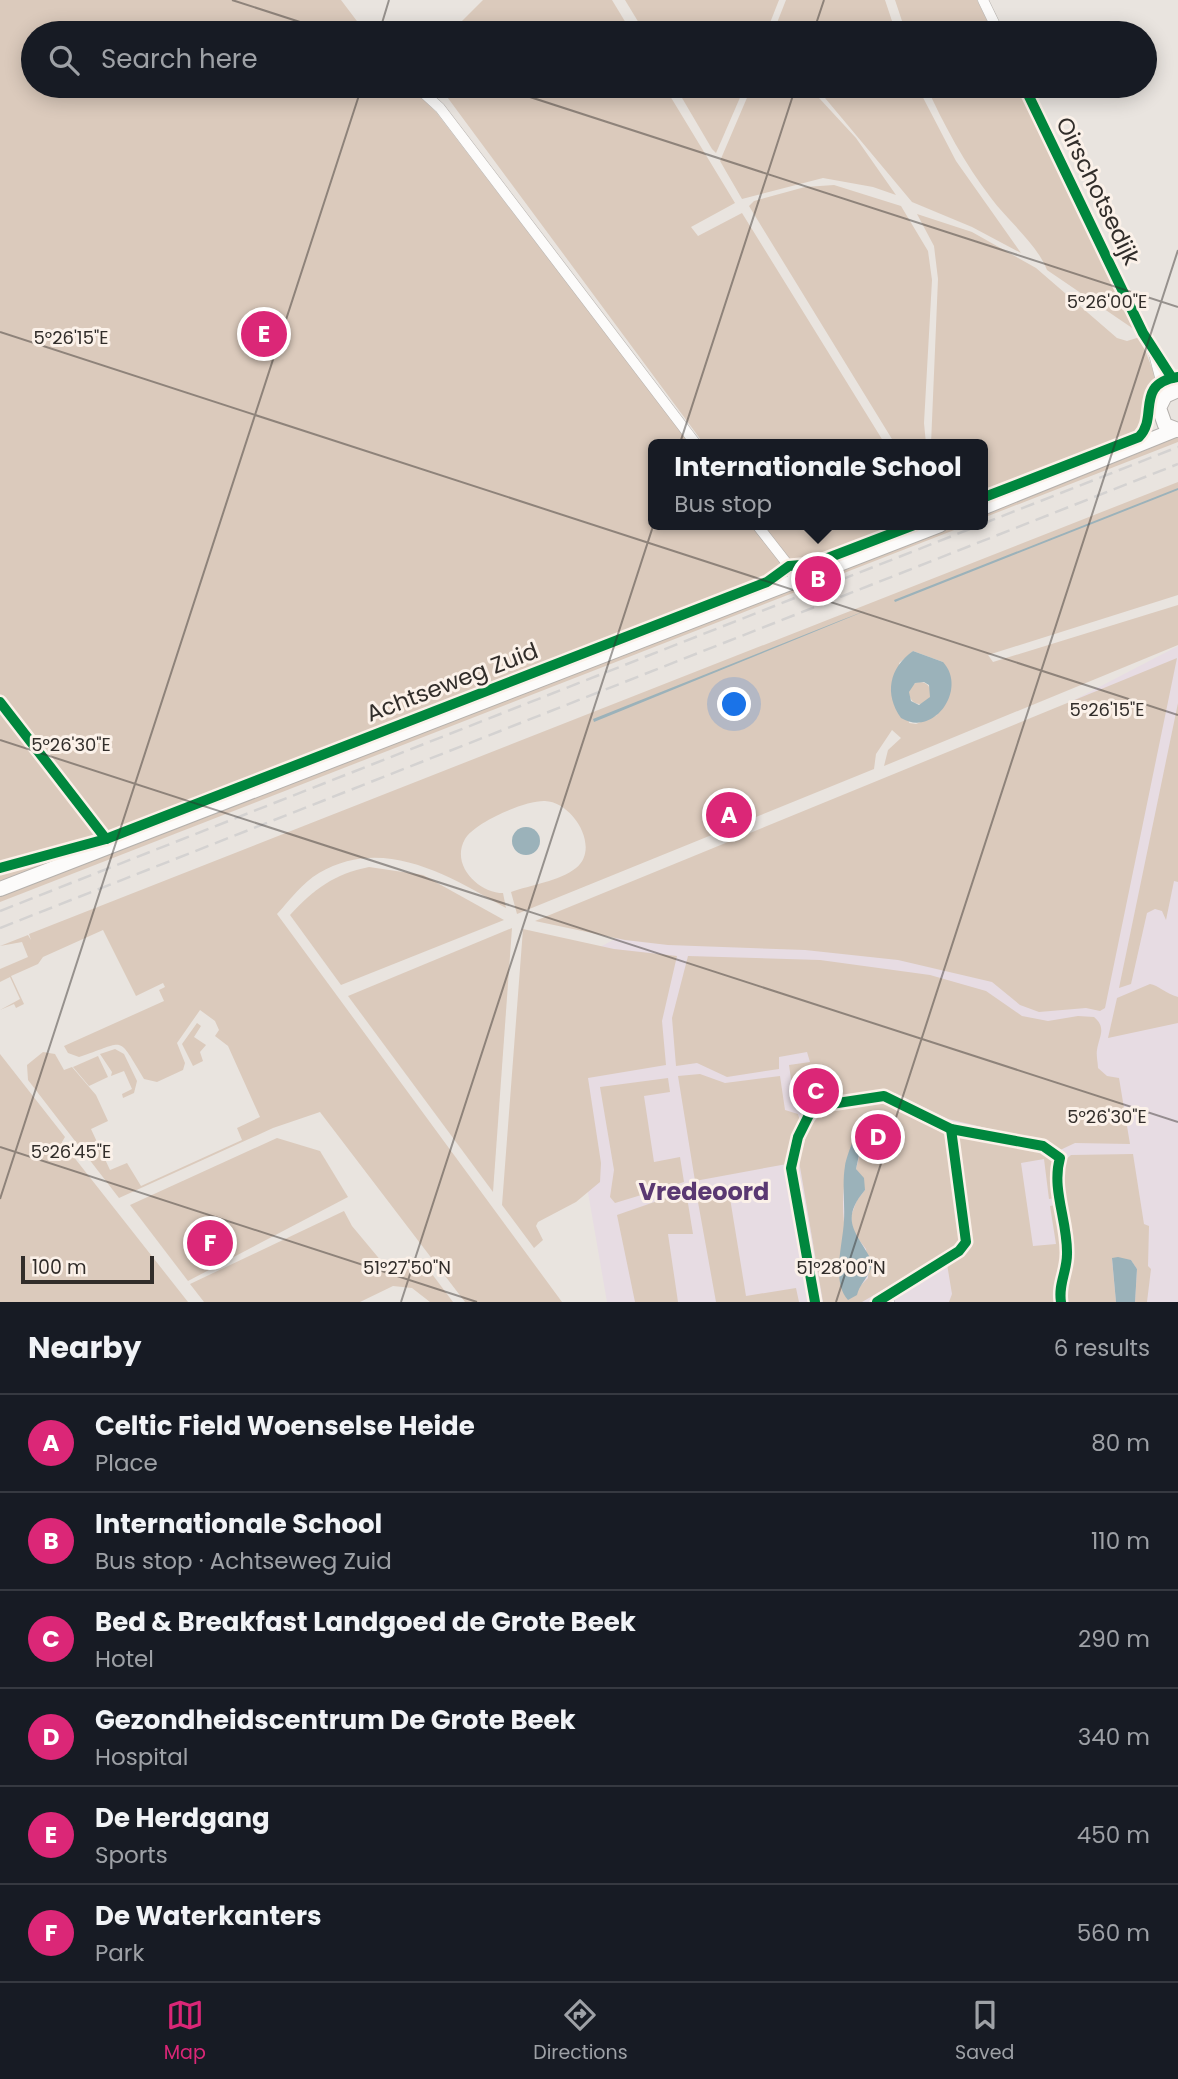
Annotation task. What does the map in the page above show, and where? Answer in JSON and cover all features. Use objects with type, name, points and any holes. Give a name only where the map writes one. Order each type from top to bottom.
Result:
[{"type":"street","points":[[983,0],[993,21]]},
{"type":"street","points":[[429,98],[440,108],[692,439]]},
{"type":"street","name":"Oirschotsedijk","points":[[1030,98],[1174,390]]},
{"type":"street","name":"Oirschotsedijk","points":[[1154,354],[1174,390]]},
{"type":"street","points":[[1137,447],[1155,426],[1174,390]]},
{"type":"street","points":[[1159,415],[1165,425],[1177,430]]},
{"type":"street","points":[[988,506],[1177,430]]},
{"type":"street","points":[[761,530],[789,566],[795,581]]},
{"type":"street","name":"Achtseweg Zuid","points":[[0,889],[927,530]]},
{"type":"street","points":[[0,702],[111,846]]},
{"type":"shaded area","points":[[0,0],[341,0],[357,21],[21,21],[21,98],[421,98],[436,112],[686,439],[648,439],[648,530],[755,530],[784,567],[667,617],[128,830],[109,835],[0,695]]},
{"type":"shaded area","points":[[483,0],[612,0],[625,21],[462,21]]},
{"type":"shaded area","points":[[625,0],[779,0],[771,21],[638,21]]},
{"type":"shaded area","points":[[786,0],[885,0],[892,21],[778,21]]},
{"type":"shaded area","points":[[895,0],[977,0],[987,21],[902,21]]},
{"type":"shaded area","points":[[448,98],[671,98],[735,203],[691,227],[698,236],[742,213],[882,439],[700,439]]},
{"type":"shaded area","points":[[682,98],[740,98],[716,153]]},
{"type":"shaded area","points":[[747,98],[819,98],[856,138],[896,195],[873,187],[823,178],[742,199],[720,161]]},
{"type":"shaded area","points":[[825,98],[923,98],[956,161],[1021,253],[972,227],[912,202]]},
{"type":"shaded area","points":[[932,98],[1025,98],[1138,332],[1047,270],[1036,251],[981,185]]},
{"type":"shaded area","points":[[834,185],[901,206],[928,251],[932,280],[924,423],[926,439],[892,439],[749,206],[754,201],[805,187]]},
{"type":"shaded area","points":[[917,214],[972,232],[1036,268],[1117,338],[1127,341],[1140,337],[1157,381],[1148,395],[1142,429],[1134,437],[988,494],[988,439],[931,439],[938,279],[934,246]]},
{"type":"shaded area","points":[[1178,434],[1178,442],[988,516],[988,512],[1151,448]]},
{"type":"shaded area","points":[[1178,482],[1178,595],[988,655],[993,662],[1178,605],[1178,645],[884,766],[888,750],[901,738],[892,730],[876,754],[874,769],[517,914],[511,892],[562,876],[576,868],[583,859],[585,838],[580,827],[574,817],[555,803],[545,801],[514,808],[490,819],[465,839],[461,849],[464,868],[476,883],[494,892],[503,893],[506,908],[462,884],[416,864],[368,858],[343,862],[319,873],[277,914],[562,1302],[465,1302],[320,1112],[273,1128],[119,1198],[28,1080],[27,1065],[43,1052],[55,1054],[64,1070],[72,1067],[96,1095],[108,1121],[91,1129],[110,1170],[127,1163],[141,1186],[242,1140],[237,1128],[260,1117],[228,1046],[215,1036],[219,1030],[215,1021],[200,1010],[177,1043],[185,1063],[183,1070],[157,1082],[144,1079],[129,1054],[119,1045],[79,1057],[68,1053],[64,1046],[164,1001],[159,990],[165,987],[163,983],[136,996],[103,930],[43,957],[38,964],[11,976],[24,1004],[16,1008],[14,1004],[0,1010],[20,999],[10,977],[0,982],[0,969],[28,957],[22,942],[0,946],[28,935],[31,940],[29,934]],"holes":[[[913,651],[943,662],[937,715],[916,724],[909,723],[899,663]]]},
{"type":"shaded area","points":[[767,530],[897,530],[812,562],[791,563]]},
{"type":"shaded area","points":[[941,530],[954,530],[0,902],[0,894]]},
{"type":"shaded area","points":[[1178,646],[1178,1302],[607,1302],[550,973]]},
{"type":"shaded area","points":[[1177,658],[1105,1008],[1100,1011],[1086,1008],[1039,1012],[1020,1005],[992,982],[898,960],[805,950],[668,945],[625,940],[535,921]]},
{"type":"shaded area","points":[[920,682],[928,685],[931,693],[928,701],[920,704],[912,701],[909,693],[912,685]]},
{"type":"shaded area","points":[[1178,703],[1178,882],[1174,881],[1166,920],[1162,911],[1155,909],[1147,913],[1131,984],[1119,988]]},
{"type":"shaded area","points":[[0,706],[99,838],[89,849],[0,883]]},
{"type":"shaded area","points":[[369,867],[423,875],[504,920],[341,985],[290,915],[325,884],[345,874]]},
{"type":"shaded area","points":[[512,928],[493,1192],[348,996]]},
{"type":"shaded area","points":[[523,929],[614,949],[677,956],[662,1021],[666,1065],[588,1078],[601,1163],[600,1182],[576,1202],[538,1222],[536,1226],[543,1240],[534,1248],[502,1205]]},
{"type":"shaded area","points":[[688,956],[820,960],[930,975],[986,991],[1022,1016],[1048,1021],[1078,1016],[1094,1017],[1101,1029],[1097,1052],[1098,1068],[1107,1076],[1119,1078],[1130,1144],[1075,1143],[1058,1151],[1042,1141],[948,1119],[895,1093],[876,1093],[795,1107],[789,1065],[810,1062],[807,1052],[779,1057],[779,1069],[727,1077],[697,1063],[676,1066],[672,1018]]},
{"type":"shaded area","points":[[1150,984],[1178,997],[1178,1023],[1108,1038],[1117,998]]},
{"type":"shaded area","points":[[197,1023],[201,1026],[194,1037],[206,1045],[200,1052],[203,1061],[193,1066],[182,1044]]},
{"type":"shaded area","points":[[115,1049],[124,1054],[137,1081],[134,1093],[123,1098],[122,1094],[132,1089],[124,1071],[111,1076],[112,1072],[100,1054]]},
{"type":"shaded area","points":[[0,1054],[65,1137],[62,1142],[188,1302],[0,1302]]},
{"type":"shaded area","points":[[98,1056],[108,1077],[89,1086],[73,1067]]},
{"type":"shaded area","points":[[700,1074],[725,1083],[780,1076],[785,1110],[798,1114],[801,1124],[787,1164],[695,1181],[678,1076]]},
{"type":"shaded area","points":[[668,1078],[670,1092],[644,1096],[654,1162],[680,1157],[684,1182],[615,1203],[610,1197],[614,1170],[600,1087]]},
{"type":"shaded area","points":[[879,1102],[898,1105],[945,1130],[962,1241],[957,1247],[862,1302],[823,1302],[799,1161],[808,1129],[823,1111]],"holes":[[[860,1127],[867,1127],[856,1169],[865,1190],[857,1200],[851,1216],[853,1232],[866,1249],[868,1278],[859,1287],[847,1243],[843,1206],[852,1149]]]},
{"type":"shaded area","points":[[961,1134],[1040,1148],[1054,1162],[1055,1198],[1049,1199],[1044,1159],[1021,1163],[1033,1246],[1056,1244],[1050,1206],[1056,1205],[1063,1254],[1054,1287],[1056,1302],[949,1302],[952,1294],[947,1264],[969,1249],[971,1241],[956,1143]]},
{"type":"shaded area","points":[[277,1138],[320,1151],[348,1197],[188,1281],[130,1205]]},
{"type":"shaded area","points":[[1133,1154],[1144,1224],[1149,1226],[1148,1266],[1151,1269],[1147,1302],[1135,1302],[1137,1269],[1131,1260],[1112,1259],[1116,1302],[1065,1302],[1064,1288],[1071,1249],[1059,1173],[1063,1162],[1071,1155]]},
{"type":"shaded area","points":[[728,1186],[746,1296],[796,1288],[799,1302],[716,1302],[696,1191]]},
{"type":"shaded area","points":[[686,1191],[693,1234],[668,1234],[678,1302],[635,1302],[617,1215]]},
{"type":"shaded area","points":[[344,1211],[352,1226],[387,1268],[429,1270],[453,1302],[430,1302],[412,1288],[393,1286],[360,1302],[204,1302],[190,1284]]},
{"type":"water","points":[[1178,488],[895,602],[894,600]]},
{"type":"water","points":[[870,609],[594,722],[593,719]]},
{"type":"water","points":[[913,651],[943,662],[950,673],[952,685],[944,708],[925,721],[913,722],[901,718],[892,700],[894,673]],"holes":[[[924,682],[929,685],[930,697],[919,705],[911,701],[909,692],[915,683]]]},
{"type":"water","points":[[526,827],[536,831],[540,841],[536,851],[526,855],[516,851],[512,841],[516,831]]},
{"type":"water","points":[[866,1122],[856,1169],[864,1178],[865,1190],[857,1201],[852,1219],[853,1227],[873,1263],[857,1295],[848,1300],[840,1283],[839,1273],[844,1220],[844,1173],[853,1142]]},
{"type":"water","points":[[1112,1258],[1131,1260],[1137,1269],[1135,1302],[1116,1302]]},
{"type":"railway","points":[[988,522],[1178,447]]},
{"type":"railway","points":[[0,928],[1178,464]]},
{"type":"railway","points":[[0,911],[967,530]]},
{"type":"cycle path","points":[[1030,98],[1143,333],[1172,378]]},
{"type":"cycle path","points":[[988,496],[1139,437],[1145,429],[1156,387],[1178,377]]},
{"type":"cycle path","points":[[0,868],[106,839],[767,582],[789,566],[812,564],[901,530]]},
{"type":"cycle path","points":[[0,702],[106,839]]},
{"type":"cycle path","points":[[815,1302],[791,1168],[798,1137],[809,1115],[818,1106],[884,1096],[951,1129],[1043,1146],[1060,1158],[1057,1182],[1067,1242],[1061,1302]]},
{"type":"cycle path","points":[[877,1302],[959,1251],[966,1242],[951,1129]]},
{"type":"place","name":"De Herdgang","points":[[264,334]]},
{"type":"place","name":"Internationale School","points":[[818,579]]},
{"type":"place","name":"Celtic Field Woenselse Heide","points":[[729,815]]},
{"type":"place","name":"Bed & Breakfast Landgoed de Grote Beek","points":[[816,1091]]},
{"type":"place","name":"Gezondheidscentrum De Grote Beek","points":[[878,1137]]},
{"type":"place","name":"De Waterkanters","points":[[210,1243]]},
{"type":"district","name":"Vredeoord","points":[[704,1192]]}]
